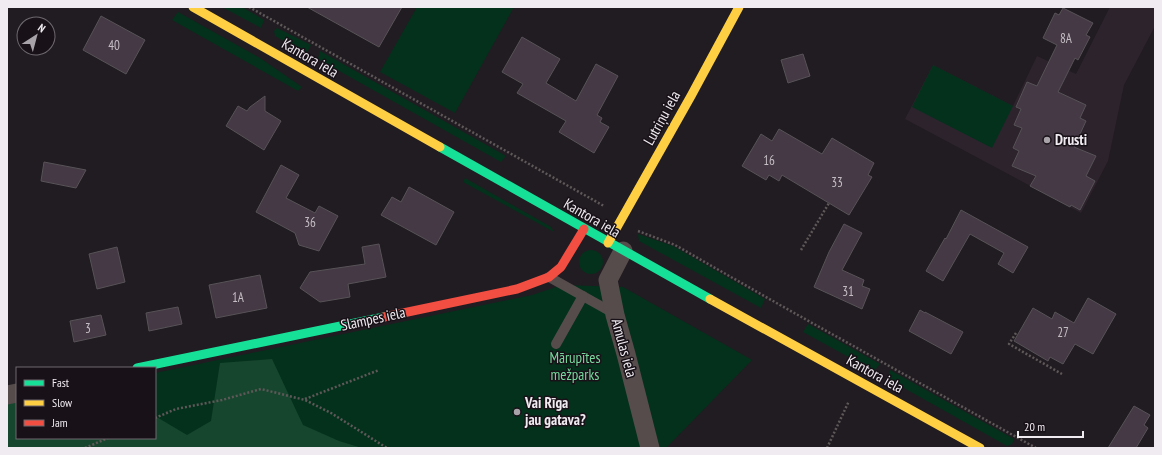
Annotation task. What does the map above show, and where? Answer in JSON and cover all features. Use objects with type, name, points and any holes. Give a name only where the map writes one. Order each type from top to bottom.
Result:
[{"type":"main road","name":"Kantora iela","points":[[193,7],[616,247],[980,448]]},
{"type":"main road","name":"Lutriņu iela","points":[[616,247],[691,96],[739,7]]},
{"type":"main road","name":"Slampes iela","points":[[142,367],[517,289],[549,277],[561,268],[584,229]]},
{"type":"street","name":"Amulas iela","points":[[616,247],[608,280],[615,315],[650,448]]},
{"type":"lane","points":[[549,277],[615,315]]},
{"type":"lane","points":[[556,344],[583,296]]},
{"type":"path","points":[[801,250],[829,203]]},
{"type":"path","points":[[1016,333],[1009,344],[1062,374]]},
{"type":"path","points":[[305,400],[380,370]]},
{"type":"path","points":[[156,418],[176,409],[222,400],[261,389],[305,400],[331,413],[387,448]]},
{"type":"path","points":[[827,448],[849,401]]},
{"type":"path","points":[[85,448],[106,439]]},
{"type":"shaded area","points":[[1110,7],[1155,7],[1155,26],[1124,85],[1108,161],[1081,213],[905,119],[933,65],[1013,106],[1037,56],[1076,74]]},
{"type":"green space","points":[[222,7],[242,7],[264,20],[261,28]]},
{"type":"green space","points":[[417,7],[514,7],[455,113],[380,72]]},
{"type":"green space","points":[[178,12],[260,58],[302,87],[298,91],[172,20]]},
{"type":"green space","points":[[277,28],[311,45],[306,54],[275,36],[274,31]]},
{"type":"green space","points":[[320,51],[506,156],[501,162],[318,59]]},
{"type":"green space","points":[[933,65],[1013,106],[992,148],[912,107]]},
{"type":"green space","points":[[465,178],[551,227],[554,232],[463,182]]},
{"type":"green space","points":[[638,234],[673,246],[765,299],[761,308],[639,241]]},
{"type":"green space","points":[[591,250],[599,254],[603,262],[599,270],[591,274],[583,270],[579,262],[583,254]]},
{"type":"green space","name":"Mārupītes mežparks","points":[[562,285],[623,287],[752,360],[666,448],[7,448],[7,407],[16,439],[156,439],[156,373],[532,295]]},
{"type":"green space","points":[[808,324],[880,364],[874,371],[803,332]]},
{"type":"green space","points":[[272,359],[303,425],[339,441],[362,448],[7,448],[7,404],[16,402],[16,439],[156,439],[156,417],[187,435],[211,421],[220,363]]},
{"type":"green space","points":[[890,370],[1014,439],[1012,444],[1007,446],[888,379]]},
{"type":"building","points":[[307,7],[402,7],[379,47]]},
{"type":"building","name":"Drusti","points":[[1063,8],[1093,23],[1086,35],[1090,37],[1078,60],[1075,58],[1058,92],[1086,105],[1080,118],[1086,121],[1074,147],[1096,156],[1086,176],[1095,181],[1080,210],[1071,205],[1070,207],[1030,186],[1036,176],[1012,166],[1019,151],[1013,148],[1022,128],[1014,125],[1021,109],[1016,107],[1027,82],[1037,86],[1057,45],[1043,38],[1055,13],[1059,15]]},
{"type":"building","points":[[101,16],[145,40],[126,74],[83,50]]},
{"type":"building","points":[[522,37],[560,59],[546,83],[576,101],[596,64],[618,76],[597,115],[602,118],[600,122],[609,127],[594,153],[559,132],[566,121],[517,93],[523,84],[502,72]]},
{"type":"building","points":[[803,54],[810,76],[788,83],[781,60]]},
{"type":"building","points":[[265,96],[265,111],[281,121],[264,150],[226,126],[238,106],[247,111]]},
{"type":"building","points":[[779,129],[822,154],[832,138],[874,163],[868,175],[872,177],[849,215],[782,175],[779,181],[769,175],[766,180],[742,166],[761,134],[772,141]]},
{"type":"building","points":[[44,162],[86,170],[76,188],[41,181]]},
{"type":"building","points":[[281,165],[299,175],[286,198],[315,213],[319,206],[338,216],[319,251],[299,245],[295,233],[256,212]]},
{"type":"building","points":[[409,187],[454,212],[436,245],[381,215],[392,197],[401,202]]},
{"type":"building","points":[[961,210],[1028,247],[1013,273],[998,264],[1004,253],[970,234],[943,281],[926,271],[945,238],[946,239]]},
{"type":"building","points":[[844,224],[862,233],[842,270],[864,280],[862,286],[870,289],[862,309],[814,287],[829,252]]},
{"type":"building","points":[[379,244],[386,277],[348,284],[350,297],[320,302],[300,288],[310,272],[365,264],[362,247]]},
{"type":"building","points":[[117,247],[125,282],[97,289],[89,254]]},
{"type":"building","points":[[260,275],[267,308],[216,318],[209,285]]},
{"type":"building","points":[[1088,298],[1116,314],[1093,354],[1075,344],[1063,364],[1050,357],[1048,361],[1014,341],[1033,308],[1052,319],[1055,312],[1074,323]]},
{"type":"building","points":[[178,307],[182,324],[149,331],[146,313]]},
{"type":"building","points":[[920,310],[963,332],[951,354],[909,331]]},
{"type":"building","points":[[101,315],[106,335],[74,342],[70,321]]},
{"type":"building","points":[[1134,406],[1150,415],[1144,425],[1148,428],[1136,448],[1108,448]]},
{"type":"traffic: fast","points":[[440,147],[710,299]]},
{"type":"traffic: fast","points":[[142,367],[384,317]]},
{"type":"traffic: slow","points":[[193,7],[440,147]]},
{"type":"traffic: slow","points":[[608,243],[691,96],[739,7]]},
{"type":"traffic: slow","points":[[710,299],[980,448]]},
{"type":"traffic: jam","points":[[384,317],[517,289],[549,277],[561,267],[584,229]]},
{"type":"place","name":"Drusti","points":[[1047,140]]},
{"type":"place","name":"Vai Rīga jau gatava?","points":[[517,412]]}]
